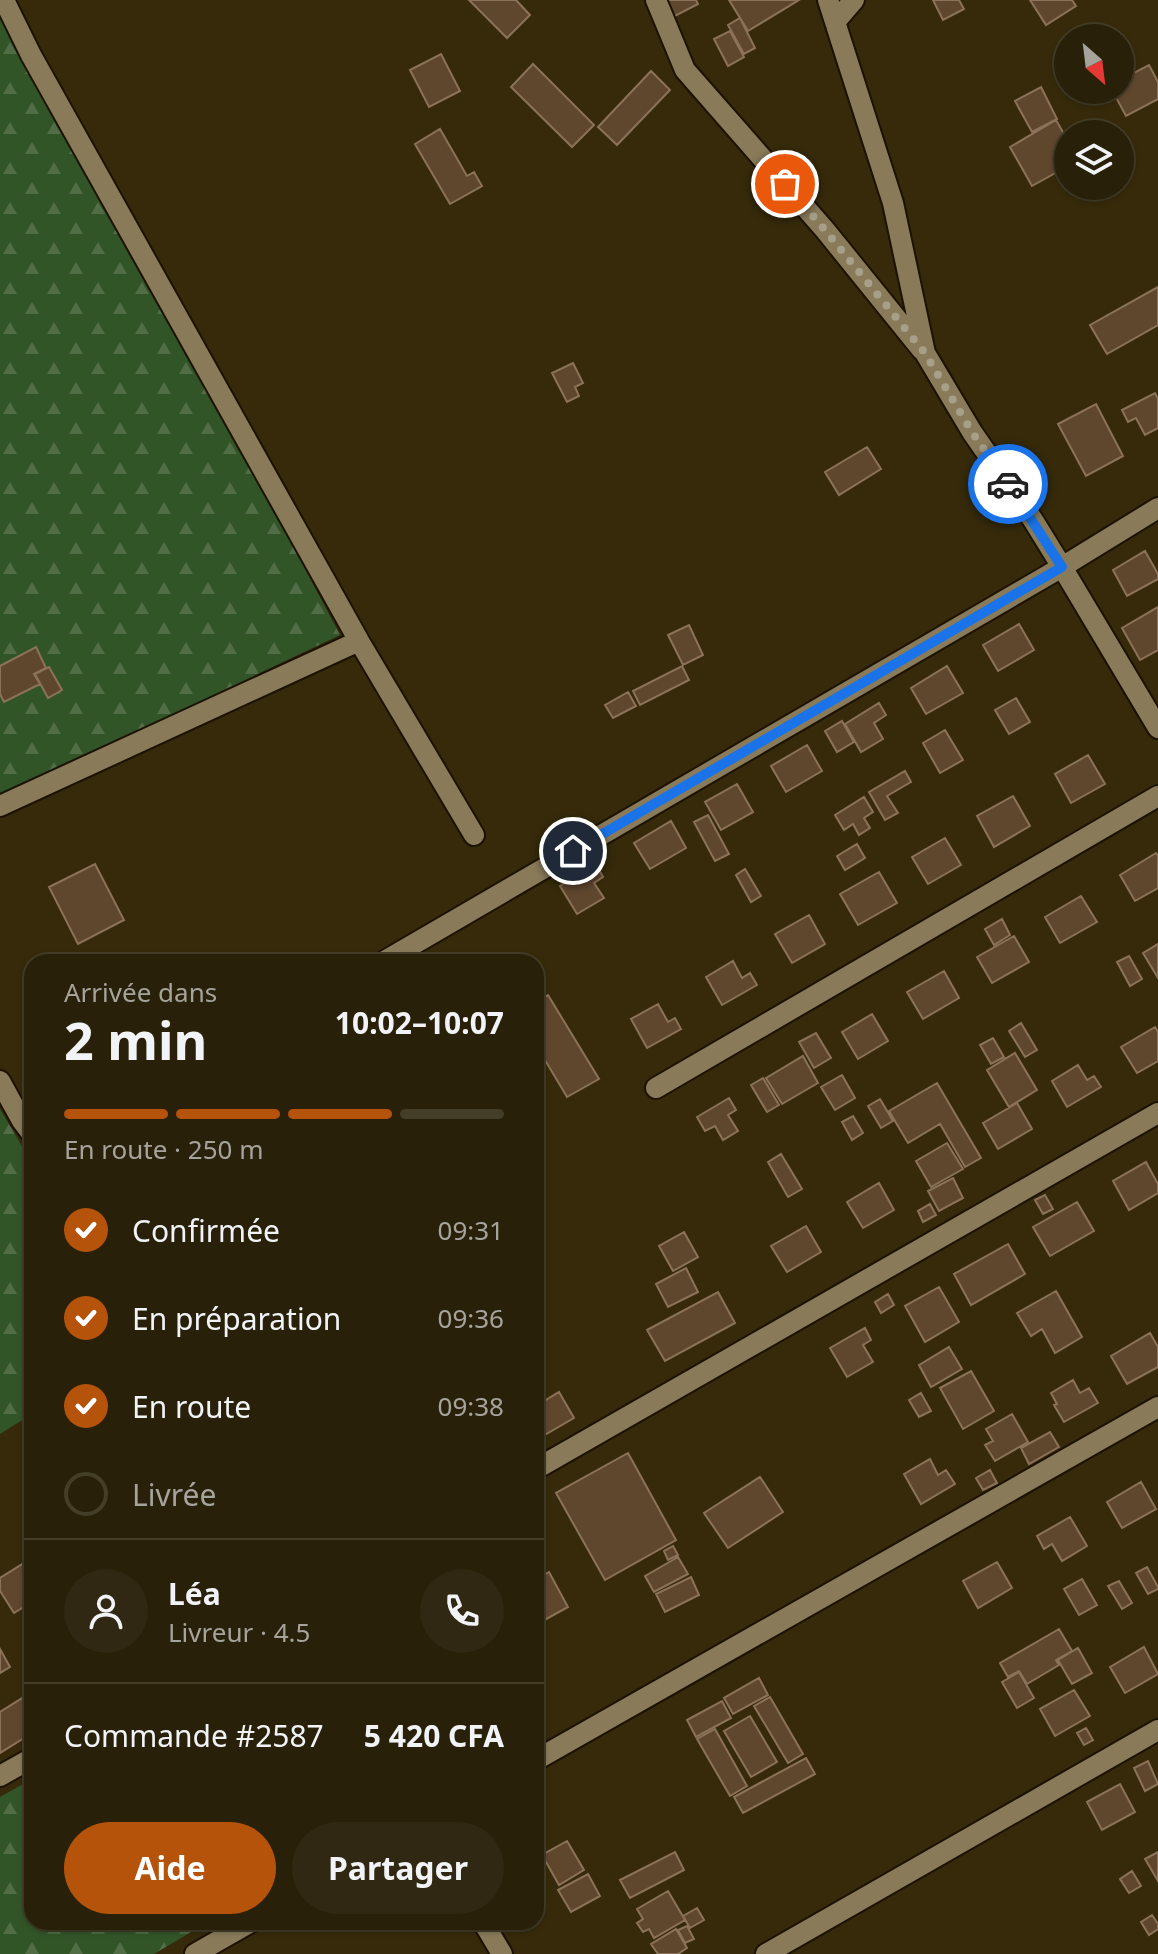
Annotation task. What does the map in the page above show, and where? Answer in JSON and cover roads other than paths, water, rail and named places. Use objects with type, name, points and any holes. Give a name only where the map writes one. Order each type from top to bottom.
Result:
[{"type":"street","points":[[4,0],[31,55],[359,641],[474,835]]},
{"type":"street","points":[[656,0],[685,70],[825,230],[925,353],[972,432],[1033,520],[1158,728]]},
{"type":"street","points":[[828,0],[893,203],[925,353]]},
{"type":"street","points":[[835,22],[854,0]]},
{"type":"street","points":[[397,954],[1158,508]]},
{"type":"street","points":[[0,806],[359,641]]},
{"type":"street","points":[[656,1088],[1158,796]]},
{"type":"street","points":[[0,1081],[24,1124]]},
{"type":"street","points":[[544,1464],[1158,1113]]},
{"type":"street","points":[[544,1755],[1158,1407]]},
{"type":"street","points":[[766,1954],[1158,1730]]},
{"type":"street","points":[[0,1776],[24,1762]]},
{"type":"street","points":[[195,1954],[237,1930]]},
{"type":"street","points":[[488,1930],[502,1954]]}]
